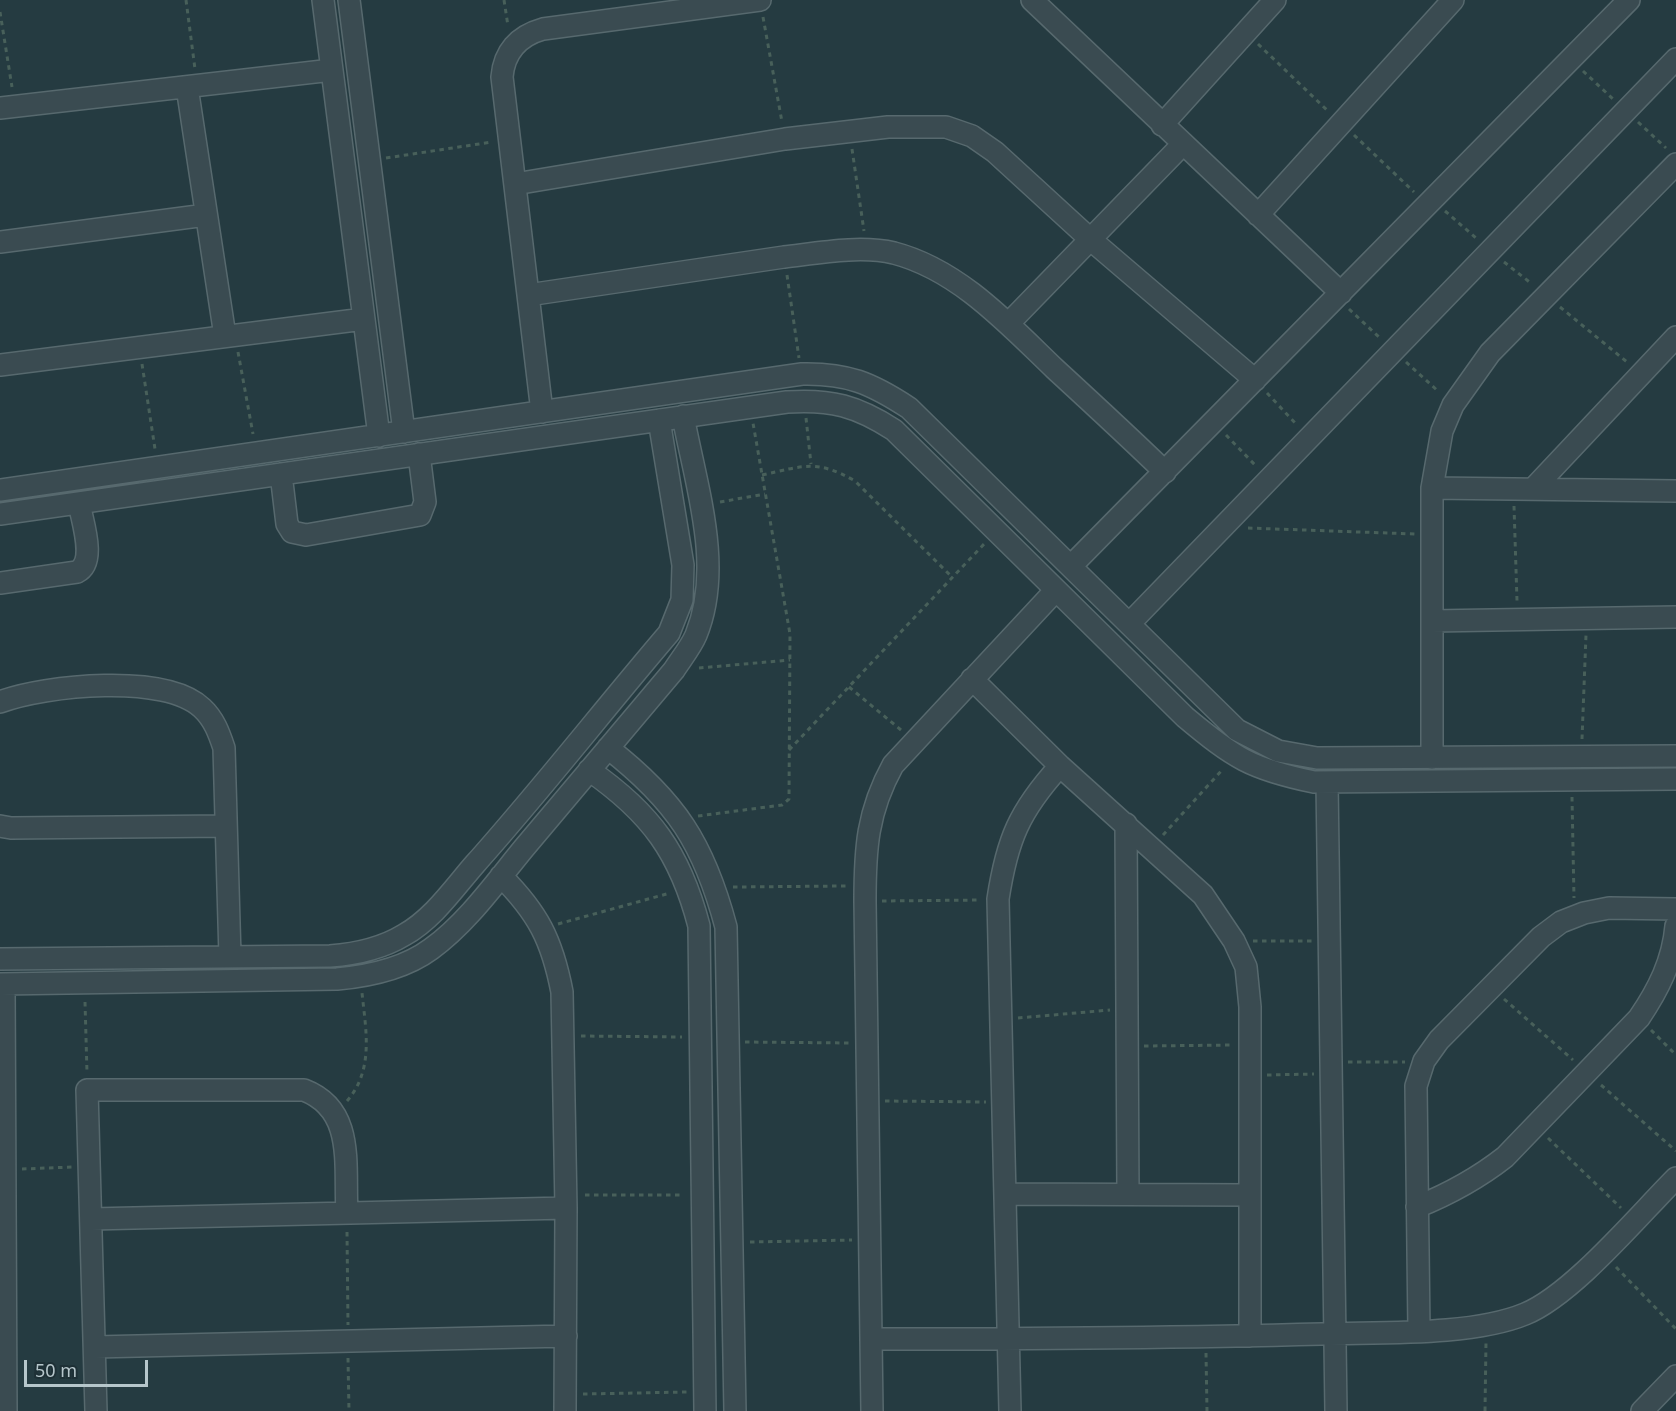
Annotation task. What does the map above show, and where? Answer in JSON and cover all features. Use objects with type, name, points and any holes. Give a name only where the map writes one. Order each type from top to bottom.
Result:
[{"type":"street","points":[[323,0],[379,436]]},
{"type":"street","points":[[349,0],[404,432]]},
{"type":"street","points":[[1032,0],[1341,293]]},
{"type":"street","points":[[1162,124],[1275,0]]},
{"type":"street","points":[[1258,215],[1452,0]]},
{"type":"street","points":[[1071,566],[1629,0]]},
{"type":"street","points":[[542,412],[509,140],[503,67],[511,49],[525,36],[543,29],[761,6]]},
{"type":"street","points":[[1129,624],[1676,59]]},
{"type":"street","points":[[8,107],[332,70]]},
{"type":"street","points":[[192,86],[206,214],[230,336]]},
{"type":"street","points":[[514,184],[785,139],[919,125],[946,127],[972,136],[995,153],[1090,239],[1255,380]]},
{"type":"street","points":[[1008,324],[1183,144]]},
{"type":"street","points":[[1432,758],[1432,488],[1442,431],[1453,405],[1490,352],[1676,164]]},
{"type":"street","points":[[0,242],[206,214]]},
{"type":"street","points":[[528,295],[784,257],[867,251],[892,253],[925,264],[955,281],[1008,324],[1165,472]]},
{"type":"street","points":[[0,365],[364,319]]},
{"type":"street","points":[[1523,489],[1676,337]]},
{"type":"street","points":[[0,490],[802,374],[848,376],[879,388],[909,408],[1237,730],[1278,751],[1317,758],[1676,756]]},
{"type":"street","points":[[0,514],[750,407],[803,401],[843,404],[870,414],[894,430],[1185,717],[1234,756],[1270,773],[1327,782],[1676,779]]},
{"type":"street","points":[[6,1411],[2,984],[361,977],[402,966],[431,949],[456,927],[501,876],[674,670],[696,636],[707,600],[710,563],[683,416]]},
{"type":"street","points":[[0,959],[357,954],[382,946],[406,934],[427,918],[491,846],[669,633],[682,600],[683,565],[659,420]]},
{"type":"street","points":[[918,453],[937,433]]},
{"type":"street","points":[[281,474],[287,524],[292,532],[306,535],[420,515],[426,502],[419,454]]},
{"type":"street","points":[[1432,488],[1676,491]]},
{"type":"street","points":[[0,583],[77,572],[84,567],[87,558],[80,503]]},
{"type":"street","points":[[872,1411],[865,893],[869,823],[878,792],[893,765],[913,740],[1056,590]]},
{"type":"street","points":[[1432,621],[1676,616]]},
{"type":"street","points":[[972,679],[1060,766],[1203,895],[1234,941],[1246,968],[1250,1007],[1250,1336]]},
{"type":"street","points":[[0,702],[54,689],[99,686],[159,688],[182,694],[202,707],[216,726],[224,748],[230,957]]},
{"type":"street","points":[[608,748],[643,775],[680,818],[697,844],[716,888],[726,927],[735,1411]]},
{"type":"street","points":[[1010,1411],[998,899],[1004,859],[1016,825],[1035,793],[1060,766]]},
{"type":"street","points":[[589,770],[622,793],[650,820],[673,852],[689,888],[699,926],[705,1402]]},
{"type":"street","points":[[1327,782],[1337,1334],[1336,1411]]},
{"type":"street","points":[[1125,824],[1128,1194]]},
{"type":"street","points":[[0,826],[11,828],[226,826]]},
{"type":"street","points":[[501,876],[525,900],[543,927],[556,958],[562,992],[566,1201],[565,1402]]},
{"type":"street","points":[[1419,1331],[1416,1086],[1424,1061],[1439,1040],[1540,937],[1561,922],[1609,908],[1676,909]]},
{"type":"street","points":[[1417,1208],[1450,1194],[1480,1177],[1505,1157],[1639,1018],[1655,994],[1667,967],[1676,926]]},
{"type":"street","points":[[96,1411],[87,1090],[304,1090],[317,1095],[336,1113],[342,1126],[346,1213]]},
{"type":"street","points":[[872,1339],[1250,1336],[1419,1331],[1486,1325],[1526,1314],[1566,1287],[1676,1178]]},
{"type":"street","points":[[1005,1194],[1250,1195]]},
{"type":"street","points":[[91,1219],[346,1213],[566,1201]]},
{"type":"street","points":[[95,1347],[566,1336]]},
{"type":"street","points":[[1642,1411],[1676,1376]]},
{"type":"path","points":[[186,0],[192,86]]},
{"type":"path","points":[[761,6],[785,139]]},
{"type":"path","points":[[0,12],[8,107]]},
{"type":"path","points":[[849,131],[867,251]]},
{"type":"path","points":[[369,160],[509,140]]},
{"type":"path","points":[[784,257],[802,374]]},
{"type":"path","points":[[230,336],[256,454]]},
{"type":"path","points":[[140,347],[158,468]]},
{"type":"path","points":[[1255,380],[1308,438]]},
{"type":"path","points":[[803,401],[811,464]]},
{"type":"path","points":[[680,818],[784,804],[789,799],[790,634],[750,407]]},
{"type":"path","points":[[1214,423],[1268,479]]},
{"type":"path","points":[[762,474],[811,464],[827,467],[855,481],[952,578]]},
{"type":"path","points":[[1518,620],[1523,489]]},
{"type":"path","points":[[700,505],[765,494]]},
{"type":"path","points":[[1222,527],[1432,535]]},
{"type":"path","points":[[789,750],[996,531]]},
{"type":"path","points":[[1581,756],[1587,618]]},
{"type":"path","points":[[674,670],[790,660]]},
{"type":"path","points":[[849,687],[913,740]]},
{"type":"path","points":[[1151,847],[1234,756]]},
{"type":"path","points":[[1571,780],[1575,917]]},
{"type":"path","points":[[543,927],[689,888]]},
{"type":"path","points":[[716,888],[998,899]]},
{"type":"path","points":[[1234,941],[1329,941]]},
{"type":"path","points":[[336,1113],[351,1096],[362,1075],[368,1053],[361,977]]},
{"type":"path","points":[[84,983],[87,1090]]},
{"type":"path","points":[[1001,1020],[1127,1008]]},
{"type":"path","points":[[1639,1018],[1676,1055]]},
{"type":"path","points":[[564,1036],[702,1037]]},
{"type":"path","points":[[728,1042],[866,1043]]},
{"type":"path","points":[[1127,1046],[1250,1045]]},
{"type":"path","points":[[1250,1075],[1424,1061]]},
{"type":"path","points":[[867,1101],[1003,1102]]},
{"type":"path","points":[[1536,1125],[1633,1220]]},
{"type":"path","points":[[5,1170],[90,1167]]},
{"type":"path","points":[[566,1201],[703,1195]]},
{"type":"path","points":[[346,1213],[349,1411]]},
{"type":"path","points":[[732,1242],[871,1240]]},
{"type":"path","points":[[1602,1252],[1676,1329]]},
{"type":"path","points":[[1485,1411],[1486,1325]]},
{"type":"path","points":[[1206,1336],[1207,1411]]},
{"type":"path","points":[[565,1402],[705,1402]]}]
